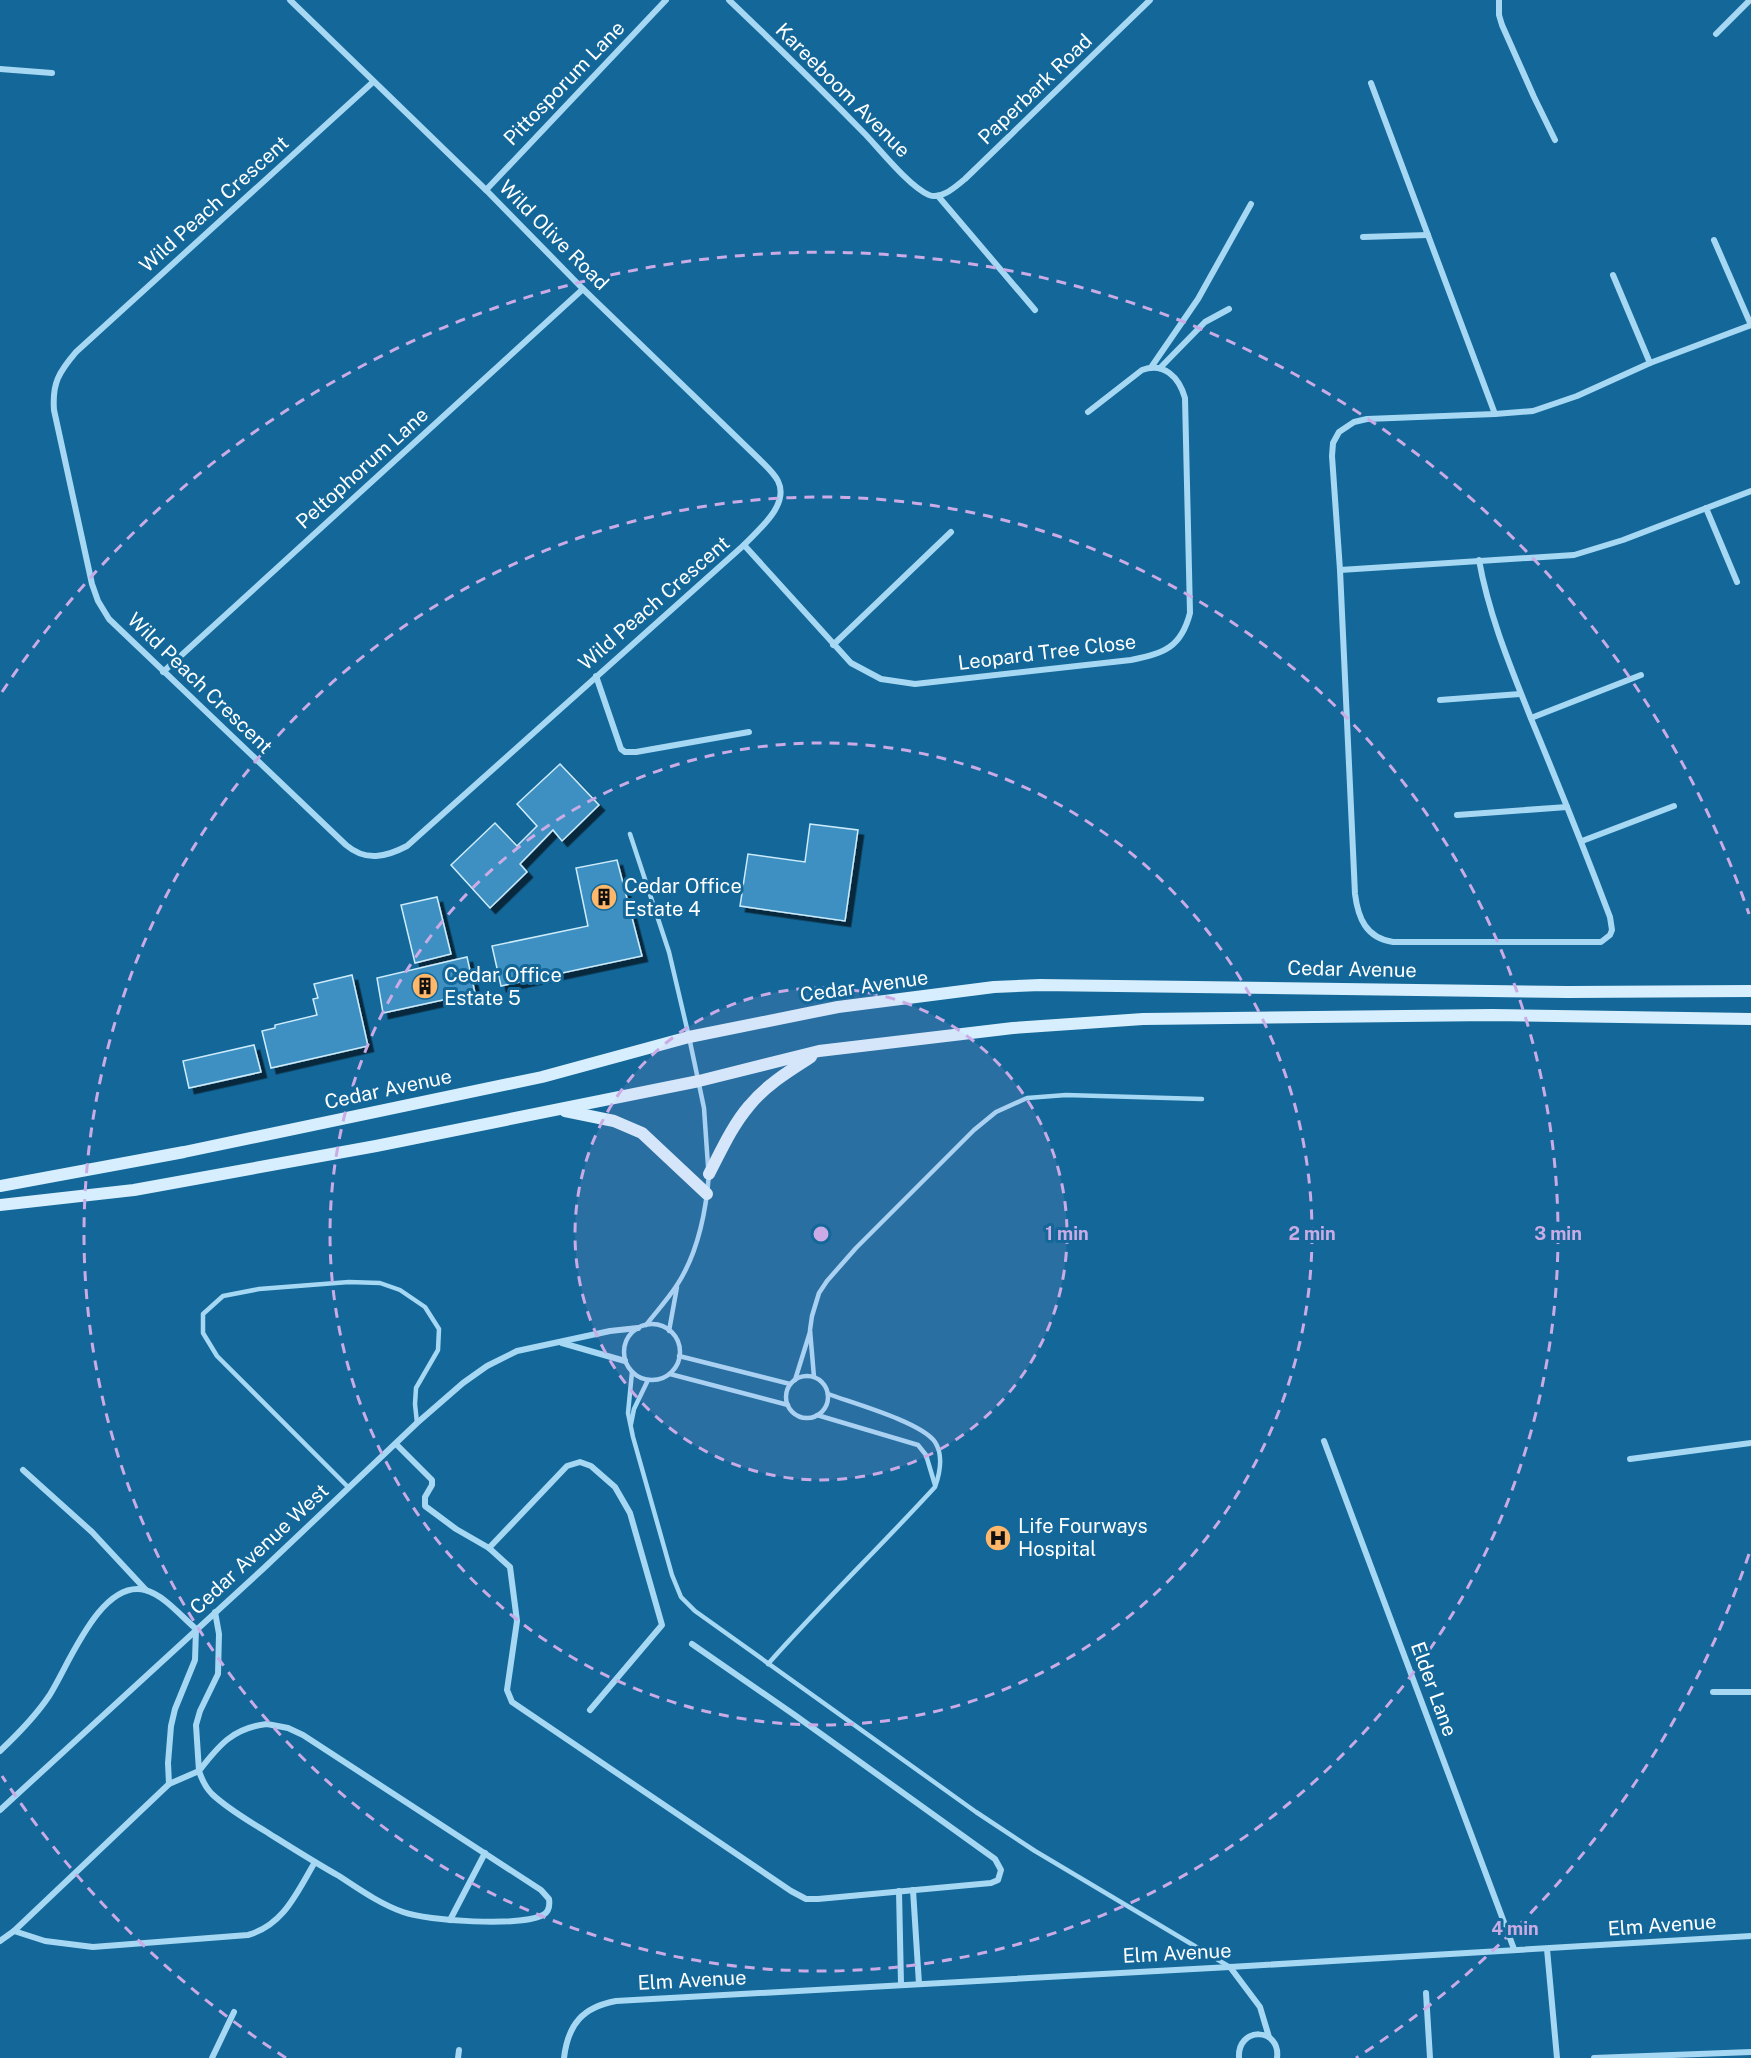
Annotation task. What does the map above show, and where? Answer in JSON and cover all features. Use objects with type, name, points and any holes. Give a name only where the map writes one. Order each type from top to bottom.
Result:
[{"type":"main road","name":"Cedar Avenue","points":[[0,1186],[184,1152],[542,1077],[688,1036],[881,1001],[994,987],[1568,992],[1751,991]]},
{"type":"main road","points":[[0,1205],[134,1190],[376,1146],[699,1081],[819,1051],[1013,1028],[1143,1019],[1492,1015],[1751,1019]]},
{"type":"main road","points":[[709,1174],[749,1106],[778,1078],[819,1051]]},
{"type":"main road","points":[[558,1109],[614,1121],[642,1133],[707,1194]]},
{"type":"street","name":"Wild Olive Road","points":[[290,0],[772,472],[779,483],[780,500]]},
{"type":"street","name":"Pittosporum Lane","points":[[486,190],[666,0]]},
{"type":"street","name":"Kareeboom Avenue","points":[[729,0],[799,67],[909,180],[931,195],[938,196]]},
{"type":"street","name":"Paperbark Road","points":[[938,196],[951,190],[965,179],[1150,0]]},
{"type":"street","points":[[1499,0],[1502,25],[1555,140]]},
{"type":"street","points":[[1716,34],[1750,0]]},
{"type":"street","points":[[0,69],[52,73]]},
{"type":"street","name":"Wild Peach Crescent","points":[[373,82],[76,352],[54,385],[54,410],[92,584],[98,601],[109,619],[355,852],[372,857],[393,853],[407,846],[744,545],[773,512],[780,500]]},
{"type":"street","points":[[1371,83],[1495,414]]},
{"type":"street","points":[[938,196],[1035,310]]},
{"type":"street","points":[[1088,412],[1142,370],[1152,366],[1187,316],[1251,204]]},
{"type":"street","points":[[1363,237],[1428,235]]},
{"type":"street","points":[[1479,560],[1491,614],[1520,693],[1582,841],[1612,924],[1610,936],[1601,942],[1393,942],[1384,940],[1368,930],[1357,910],[1333,443],[1339,432],[1354,422],[1367,419],[1495,414],[1543,408],[1577,396],[1650,363],[1751,325],[1714,240]]},
{"type":"street","points":[[1613,274],[1650,363]]},
{"type":"street","name":"Peltophorum Lane","points":[[163,672],[583,289]]},
{"type":"street","points":[[1160,368],[1205,322],[1230,309]]},
{"type":"street","name":"Leopard Tree Close","points":[[744,545],[851,663],[881,679],[915,684],[1131,660],[1152,655],[1179,640],[1186,628],[1190,604],[1185,398],[1175,378],[1160,368],[1152,366]]},
{"type":"street","points":[[1340,570],[1574,555],[1623,540],[1751,491]]},
{"type":"street","points":[[1706,508],[1737,582]]},
{"type":"street","points":[[834,645],[951,532]]},
{"type":"street","points":[[1531,718],[1641,675]]},
{"type":"street","points":[[596,676],[621,749],[625,752],[749,732]]},
{"type":"street","points":[[1440,700],[1520,693]]},
{"type":"street","points":[[1582,841],[1674,806]]},
{"type":"street","points":[[1457,815],[1567,807]]},
{"type":"street","name":"Cedar Avenue West","points":[[0,1810],[464,1383],[505,1356],[531,1347],[610,1331],[638,1328]]},
{"type":"street","name":"Cedar Avenue West","points":[[558,1342],[625,1361]]},
{"type":"street","name":"Elder Lane","points":[[1324,1441],[1514,1949]]},
{"type":"street","points":[[1630,1459],[1751,1443]]},
{"type":"street","points":[[396,1444],[432,1480],[432,1485],[425,1497],[426,1506],[456,1529],[489,1548],[510,1567],[517,1621],[507,1690],[512,1702],[791,1891],[807,1899],[991,1883],[998,1880],[1001,1870],[995,1859],[692,1644]]},
{"type":"street","points":[[489,1548],[567,1466],[580,1462],[591,1466],[615,1487],[630,1513],[662,1625],[590,1710]]},
{"type":"street","points":[[23,1470],[92,1532],[147,1591]]},
{"type":"street","points":[[0,1751],[36,1715],[50,1695],[85,1631],[102,1609],[113,1598],[137,1589],[157,1595],[196,1629],[195,1660],[171,1725],[169,1784]]},
{"type":"street","points":[[0,1941],[14,1931],[169,1784],[199,1771],[219,1746],[239,1731],[267,1724],[288,1728],[541,1890],[549,1899],[548,1910],[536,1917],[498,1922],[450,1920],[417,1916],[397,1910],[315,1862],[231,1809],[211,1793],[202,1782],[199,1771],[196,1725],[200,1711],[218,1674],[219,1634],[215,1612]]},
{"type":"street","points":[[1713,1692],[1751,1692]]},
{"type":"street","points":[[450,1920],[485,1853]]},
{"type":"street","points":[[14,1931],[45,1941],[93,1947],[248,1935],[267,1927],[281,1917],[315,1862]]},
{"type":"street","points":[[913,1890],[919,1984]]},
{"type":"street","points":[[898,1891],[901,1984]]},
{"type":"street","name":"Elm Avenue","points":[[564,2058],[569,2036],[579,2017],[605,2003],[1751,1936]]},
{"type":"street","points":[[1546,1949],[1557,2058]]},
{"type":"street","points":[[1230,1967],[1260,2007],[1269,2037],[1277,2049],[1277,2058]]},
{"type":"street","points":[[1426,1993],[1430,2058]]},
{"type":"street","points":[[212,2058],[234,2012]]},
{"type":"street","points":[[1239,2058],[1239,2050],[1247,2037],[1254,2034],[1269,2037]]},
{"type":"street","points":[[459,2050],[459,2058]]},
{"type":"street","points":[[1594,2058],[1751,2052]]},
{"type":"lane","points":[[630,834],[669,952],[699,1081],[704,1108],[709,1174],[698,1238],[677,1284],[646,1325],[662,1327],[669,1331],[679,1347],[676,1366],[670,1374],[656,1380],[648,1380],[632,1372],[625,1361],[624,1351],[626,1342],[638,1328]]},
{"type":"lane","points":[[679,1356],[793,1382],[807,1376],[814,1377],[821,1381],[828,1394],[823,1410],[817,1415],[809,1418],[800,1417],[793,1412],[786,1398],[793,1382],[810,1329],[814,1305],[827,1281],[856,1248],[974,1130],[996,1112],[1028,1098],[1066,1095],[1202,1099]]},
{"type":"lane","points":[[349,1488],[217,1356],[202,1333],[203,1314],[223,1296],[259,1289],[349,1282],[380,1283],[400,1290],[425,1307],[439,1329],[438,1350],[416,1388],[417,1424]]},
{"type":"lane","points":[[669,1331],[677,1284]]},
{"type":"lane","name":"Cedar Avenue West","points":[[638,1328],[646,1325]]},
{"type":"lane","points":[[810,1329],[814,1377]]},
{"type":"lane","points":[[632,1372],[628,1403],[630,1427],[669,1567],[681,1597],[695,1611],[976,1812],[1035,1851],[1230,1967]]},
{"type":"lane","points":[[670,1374],[788,1405]]},
{"type":"lane","points":[[630,1427],[634,1409],[648,1380]]},
{"type":"lane","points":[[768,1664],[807,1620],[882,1545],[935,1487],[941,1465],[936,1445],[929,1436],[914,1426],[828,1394]]},
{"type":"lane","points":[[817,1415],[918,1445],[926,1455],[935,1487]]},
{"type":"building","points":[[560,764],[599,805],[562,841],[553,830],[520,864],[527,872],[490,908],[451,865],[495,823],[517,846],[537,826],[517,804]]},
{"type":"building","points":[[810,824],[858,830],[845,921],[740,906],[748,854],[805,862]]},
{"type":"building","name":"Cedar Office Estate 4","points":[[617,860],[642,956],[501,986],[492,946],[588,926],[576,868]]},
{"type":"building","points":[[437,897],[451,954],[415,963],[401,905]]},
{"type":"building","name":"Cedar Office Estate 5","points":[[467,957],[475,993],[383,1013],[377,978]]},
{"type":"building","points":[[352,975],[368,1046],[271,1068],[262,1031],[275,1028],[275,1025],[317,1015],[313,999],[318,998],[314,984]]},
{"type":"building","points":[[254,1045],[261,1072],[189,1088],[183,1061]]},
{"type":"place","name":"Cedar Office Estate 4","points":[[604,897]]},
{"type":"place","name":"Cedar Office Estate 5","points":[[425,986]]},
{"type":"place","name":"Life Fourways Hospital","points":[[998,1538]]}]
